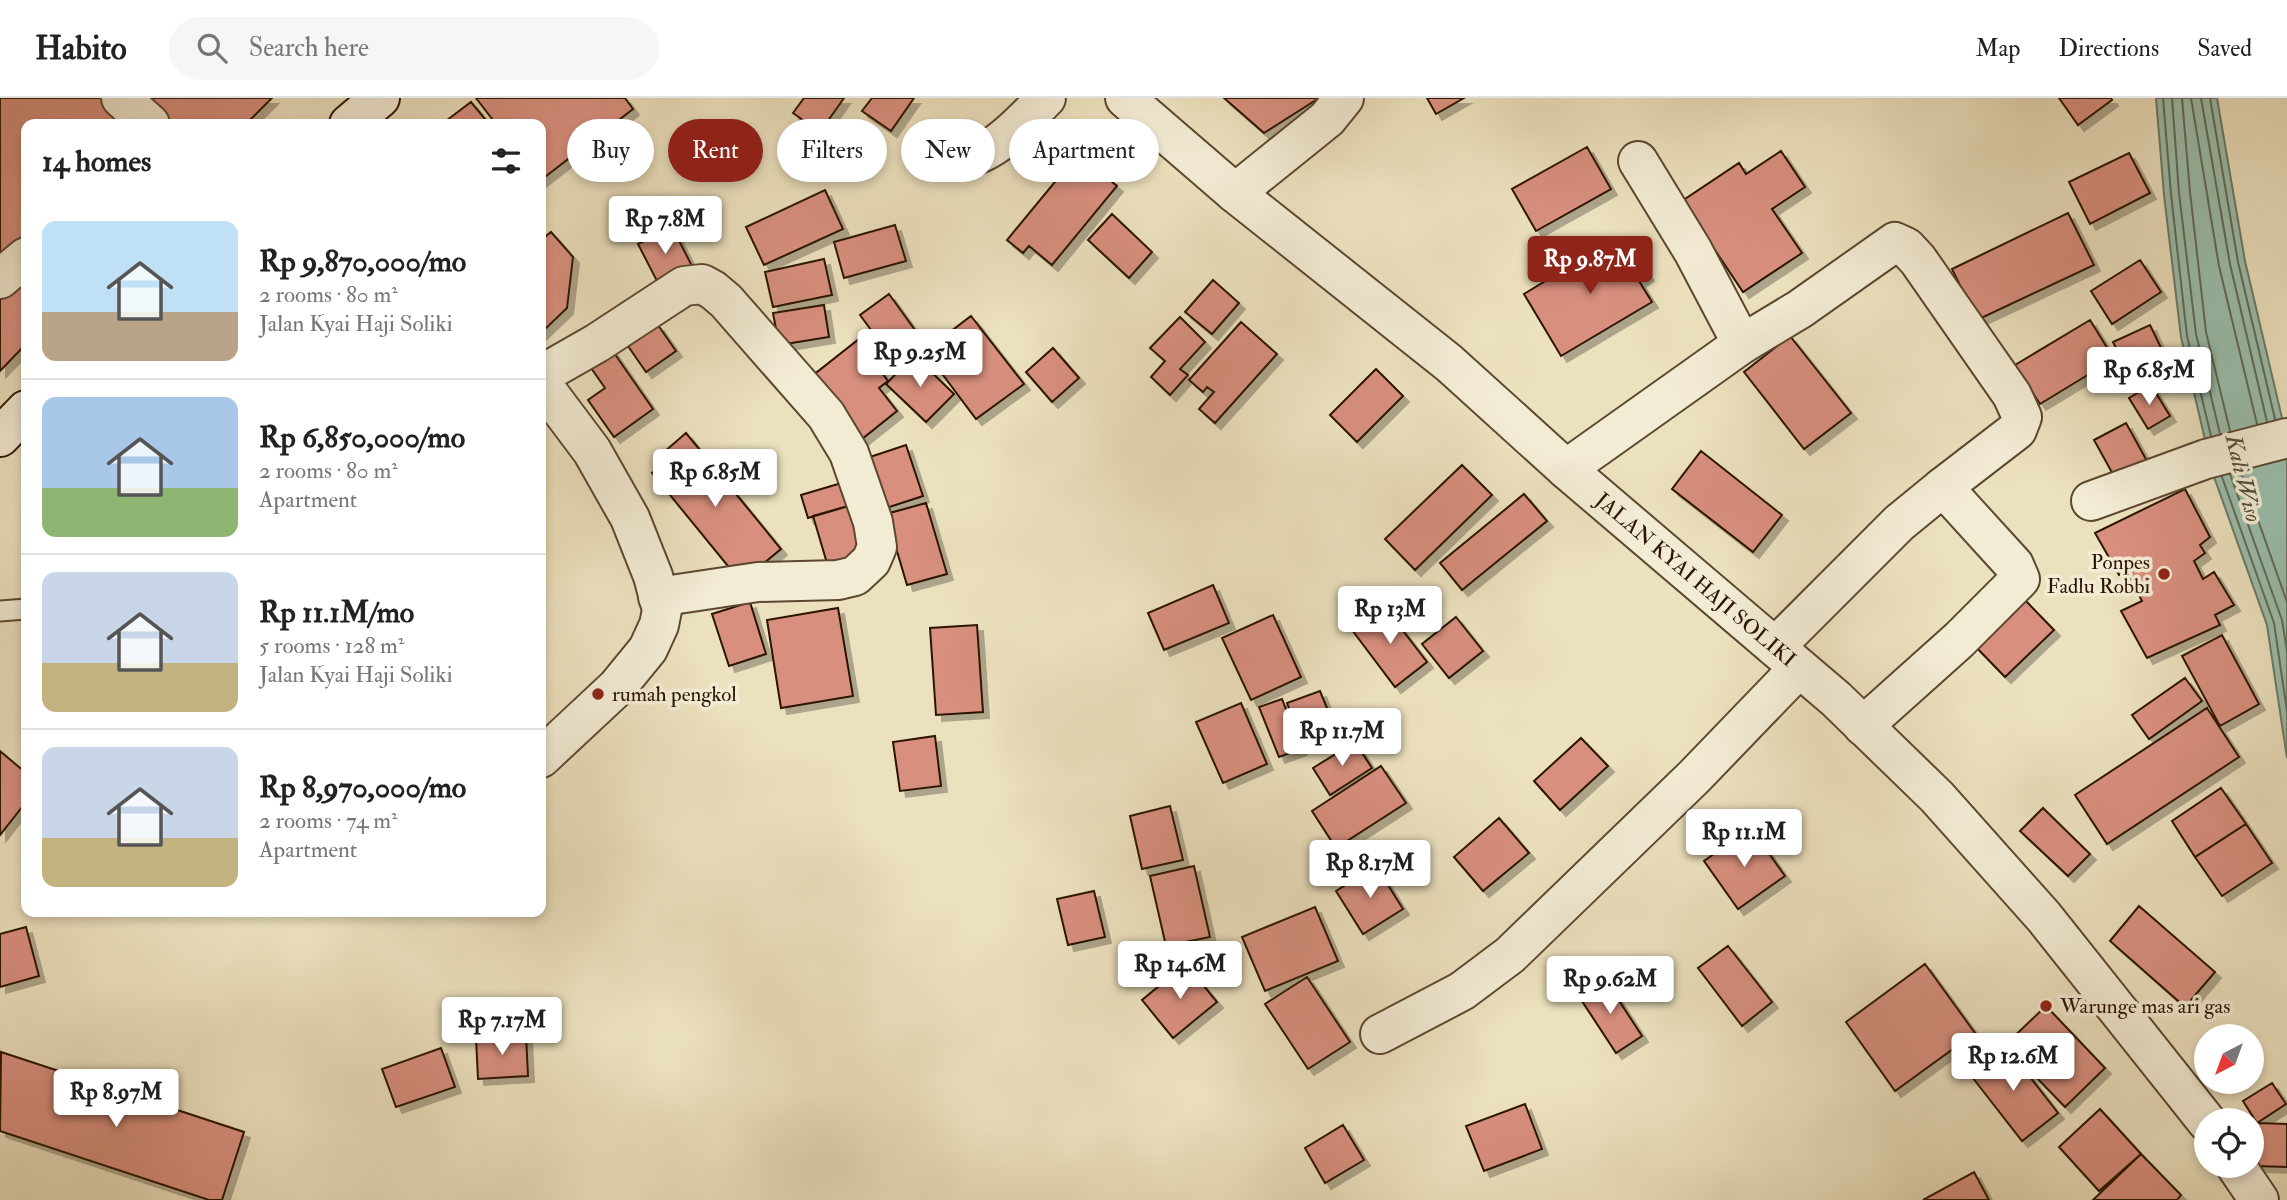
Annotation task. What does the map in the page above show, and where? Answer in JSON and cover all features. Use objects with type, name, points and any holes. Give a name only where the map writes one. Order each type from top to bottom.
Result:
[{"type":"street","points":[[121,98],[144,119]]},
{"type":"street","points":[[355,119],[380,98]]},
{"type":"street","points":[[995,145],[1016,129],[1046,98]]},
{"type":"street","name":"JALAN KYAI HAJI SOLIKI","points":[[1125,98],[1235,193],[1450,363],[1566,469],[1836,699],[1937,797],[2044,917],[2196,1108]]},
{"type":"street","points":[[1235,193],[1327,118],[1344,98]]},
{"type":"street","points":[[1638,161],[1693,251],[1742,344]]},
{"type":"street","points":[[1380,1034],[1462,991],[1510,955],[1694,777],[1787,658],[1899,523],[2017,430],[2022,417],[2012,395],[1918,260],[1906,247],[1895,242],[1800,309],[1742,344],[1566,469]]},
{"type":"street","points":[[0,279],[21,261]]},
{"type":"street","points":[[546,372],[597,343],[684,286],[702,284],[726,301],[826,415],[849,453],[873,522],[877,547],[871,561],[855,576],[838,580],[758,582],[658,597]]},
{"type":"street","points":[[546,390],[592,451],[630,518],[653,576],[662,610],[659,625],[648,649],[617,687],[546,753]]},
{"type":"street","points":[[0,437],[21,415]]},
{"type":"street","points":[[2091,501],[2206,459],[2287,438]]},
{"type":"street","points":[[1863,726],[1959,640],[2020,579],[2014,565],[1943,487]]},
{"type":"street","points":[[2244,1178],[2259,1200]]},
{"type":"lane","points":[[0,611],[21,609]]},
{"type":"water","name":"Kali Wiso","points":[[2156,98],[2217,98],[2245,261],[2287,439],[2287,758],[2267,625],[2213,474],[2181,337],[2164,195]]},
{"type":"building","points":[[0,98],[272,98],[251,119],[21,119],[21,349],[0,371]]},
{"type":"building","points":[[476,98],[625,98],[633,109],[620,119],[567,119],[567,160],[546,176],[546,119],[492,119]]},
{"type":"building","points":[[804,98],[844,98],[829,119],[802,119],[793,113]]},
{"type":"building","points":[[872,98],[914,98],[891,131],[887,128],[887,119],[874,119],[862,111]]},
{"type":"building","points":[[1224,98],[1319,98],[1264,133]]},
{"type":"building","points":[[1427,98],[1464,98],[1436,114]]},
{"type":"building","points":[[2059,98],[2111,98],[2112,100],[2078,125]]},
{"type":"building","points":[[471,102],[485,119],[449,119]]},
{"type":"building","points":[[1587,147],[1611,189],[1536,231],[1512,189]]},
{"type":"building","points":[[1781,151],[1805,187],[1772,209],[1802,253],[1743,292],[1682,201],[1739,163],[1746,174]]},
{"type":"building","points":[[2129,153],[2150,193],[2090,224],[2069,182]]},
{"type":"building","points":[[1055,182],[1112,182],[1117,186],[1052,265],[1029,246],[1023,253],[1007,240]]},
{"type":"building","points":[[825,190],[843,229],[764,265],[746,227]]},
{"type":"building","points":[[2068,213],[2094,265],[1977,320],[1952,269]]},
{"type":"building","points":[[1112,214],[1152,252],[1129,278],[1088,240]]},
{"type":"building","points":[[895,225],[906,261],[844,278],[834,242]]},
{"type":"building","points":[[672,227],[693,268],[659,285],[638,244]]},
{"type":"building","points":[[551,232],[573,257],[567,308],[546,328],[546,236]]},
{"type":"building","points":[[1614,239],[1624,256],[1633,250],[1648,275],[1639,281],[1652,302],[1561,356],[1524,294]]},
{"type":"building","points":[[824,259],[832,295],[773,307],[765,272]]},
{"type":"building","points":[[2140,260],[2161,292],[2112,324],[2091,291]]},
{"type":"building","points":[[1213,280],[1239,303],[1212,334],[1185,312]]},
{"type":"building","points":[[889,294],[920,337],[891,357],[860,315]]},
{"type":"building","points":[[824,305],[829,337],[779,345],[773,313]]},
{"type":"building","points":[[971,316],[1024,384],[976,419],[925,351]]},
{"type":"building","points":[[1180,317],[1205,342],[1180,369],[1188,375],[1170,395],[1151,377],[1165,361],[1150,348]]},
{"type":"building","points":[[2090,320],[2114,359],[2040,404],[2015,365]]},
{"type":"building","points":[[1241,322],[1277,354],[1215,423],[1199,409],[1214,392],[1207,387],[1203,392],[1189,380]]},
{"type":"building","points":[[658,325],[676,351],[646,372],[628,346]]},
{"type":"building","points":[[2150,325],[2166,358],[2129,376],[2113,342]]},
{"type":"building","points":[[864,335],[886,364],[879,369],[888,381],[879,388],[897,411],[857,443],[807,380]]},
{"type":"building","points":[[1790,336],[1851,413],[1804,449],[1744,372]]},
{"type":"building","points":[[1053,348],[1079,378],[1052,402],[1026,372]]},
{"type":"building","points":[[612,350],[653,409],[614,437],[588,400],[605,388],[589,365]]},
{"type":"building","points":[[914,355],[954,394],[926,422],[886,384]]},
{"type":"building","points":[[1376,369],[1403,396],[1357,442],[1330,415]]},
{"type":"building","points":[[2151,385],[2170,416],[2148,429],[2129,398]]},
{"type":"building","points":[[2126,423],[2147,461],[2115,478],[2094,440]]},
{"type":"building","points":[[686,433],[781,549],[741,582],[652,473],[670,458],[664,452]]},
{"type":"building","points":[[906,445],[923,496],[874,512],[858,461]]},
{"type":"building","points":[[1701,451],[1782,515],[1753,552],[1672,489]]},
{"type":"building","points":[[1462,465],[1492,495],[1415,570],[1385,539]]},
{"type":"building","points":[[855,479],[862,502],[808,518],[801,495]]},
{"type":"building","name":"Ponpes Fadlu Robbi","points":[[2185,489],[2210,537],[2200,545],[2205,553],[2194,561],[2203,579],[2214,572],[2234,605],[2215,615],[2220,625],[2147,658],[2121,611],[2142,601],[2127,571],[2119,575],[2095,533]]},
{"type":"building","points":[[1524,494],[1547,521],[1462,590],[1440,563]]},
{"type":"building","points":[[926,503],[947,574],[907,585],[886,514]]},
{"type":"building","points":[[848,506],[864,560],[829,570],[813,516]]},
{"type":"building","points":[[1213,585],[1229,623],[1164,650],[1148,613]]},
{"type":"building","points":[[2021,596],[2054,630],[2005,677],[1972,643]]},
{"type":"building","points":[[750,602],[766,654],[729,666],[712,614]]},
{"type":"building","points":[[1384,606],[1427,662],[1395,687],[1352,630]]},
{"type":"building","points":[[838,608],[853,696],[781,708],[767,620]]},
{"type":"building","points":[[1273,615],[1301,677],[1251,700],[1222,638]]},
{"type":"building","points":[[1456,617],[1483,651],[1449,678],[1422,644]]},
{"type":"building","points":[[977,625],[983,712],[936,715],[930,628]]},
{"type":"building","points":[[2222,635],[2259,704],[2220,726],[2182,656]]},
{"type":"building","points":[[2185,678],[2202,701],[2149,739],[2132,715]]},
{"type":"building","points":[[1320,691],[1334,725],[1301,738],[1287,703]]},
{"type":"building","points":[[1282,699],[1301,749],[1279,757],[1259,707]]},
{"type":"building","points":[[1241,703],[1267,764],[1223,783],[1196,722]]},
{"type":"building","points":[[2207,708],[2239,757],[2107,844],[2075,795]]},
{"type":"building","points":[[935,736],[941,786],[900,791],[893,742]]},
{"type":"building","points":[[1581,738],[1608,766],[1560,810],[1534,781]]},
{"type":"building","points":[[1355,742],[1372,768],[1330,795],[1313,768]]},
{"type":"building","points":[[0,751],[21,769],[21,808],[0,835]]},
{"type":"building","points":[[1381,766],[1406,803],[1336,848],[1312,811]]},
{"type":"building","points":[[2221,788],[2246,824],[2195,857],[2172,821]]},
{"type":"building","points":[[1170,806],[1183,860],[1142,869],[1130,816]]},
{"type":"building","points":[[2043,808],[2090,854],[2068,876],[2020,831]]},
{"type":"building","points":[[1499,818],[1529,853],[1483,891],[1454,857]]},
{"type":"building","points":[[2246,824],[2272,863],[2222,896],[2195,857]]},
{"type":"building","points":[[1751,828],[1785,876],[1738,909],[1704,861]]},
{"type":"building","points":[[1194,866],[1210,937],[1166,946],[1150,876]]},
{"type":"building","points":[[1376,866],[1403,909],[1363,934],[1336,891]]},
{"type":"building","points":[[1094,891],[1105,937],[1068,945],[1057,899]]},
{"type":"building","points":[[2139,906],[2215,972],[2185,1007],[2110,941]]},
{"type":"building","points":[[1315,907],[1338,961],[1265,991],[1242,937]]},
{"type":"building","points":[[26,927],[39,976],[0,987],[0,934]]},
{"type":"building","points":[[1728,946],[1772,1002],[1742,1026],[1698,968]]},
{"type":"building","points":[[1186,964],[1217,1002],[1173,1038],[1142,1000]]},
{"type":"building","points":[[1925,964],[1975,1033],[1895,1091],[1846,1022]]},
{"type":"building","points":[[1307,977],[1350,1042],[1308,1069],[1265,1004]]},
{"type":"building","points":[[1605,979],[1642,1036],[1616,1053],[1578,995]]},
{"type":"building","points":[[2046,1006],[2105,1068],[2065,1107],[2005,1045]]},
{"type":"building","points":[[526,1035],[528,1076],[478,1079],[476,1038]]},
{"type":"building","points":[[2005,1045],[2058,1113],[2022,1141],[1969,1073]]},
{"type":"building","points":[[441,1048],[455,1087],[396,1107],[382,1069]]},
{"type":"building","points":[[1,1052],[244,1132],[222,1200],[209,1200],[0,1131]]},
{"type":"building","points":[[2272,1083],[2286,1104],[2264,1118],[2264,1108],[2247,1108],[2243,1101],[2254,1094],[2264,1094],[2264,1088]]},
{"type":"building","points":[[1525,1104],[1542,1149],[1484,1171],[1466,1126]]},
{"type":"building","points":[[2100,1109],[2141,1154],[2099,1191],[2059,1147]]},
{"type":"building","points":[[2264,1123],[2287,1124],[2287,1167],[2264,1166]]},
{"type":"building","points":[[1343,1125],[1364,1160],[1325,1183],[1305,1148]]},
{"type":"building","points":[[2141,1154],[2181,1195],[2177,1200],[2093,1200]]},
{"type":"building","points":[[1974,1172],[1989,1200],[1923,1200]]},
{"type":"place","name":"Ponpes Fadlu Robbi","points":[[2164,574]]},
{"type":"place","name":"rumah pengkol","points":[[598,694]]},
{"type":"place","name":"Warunge mas ari gas","points":[[2046,1006]]}]
